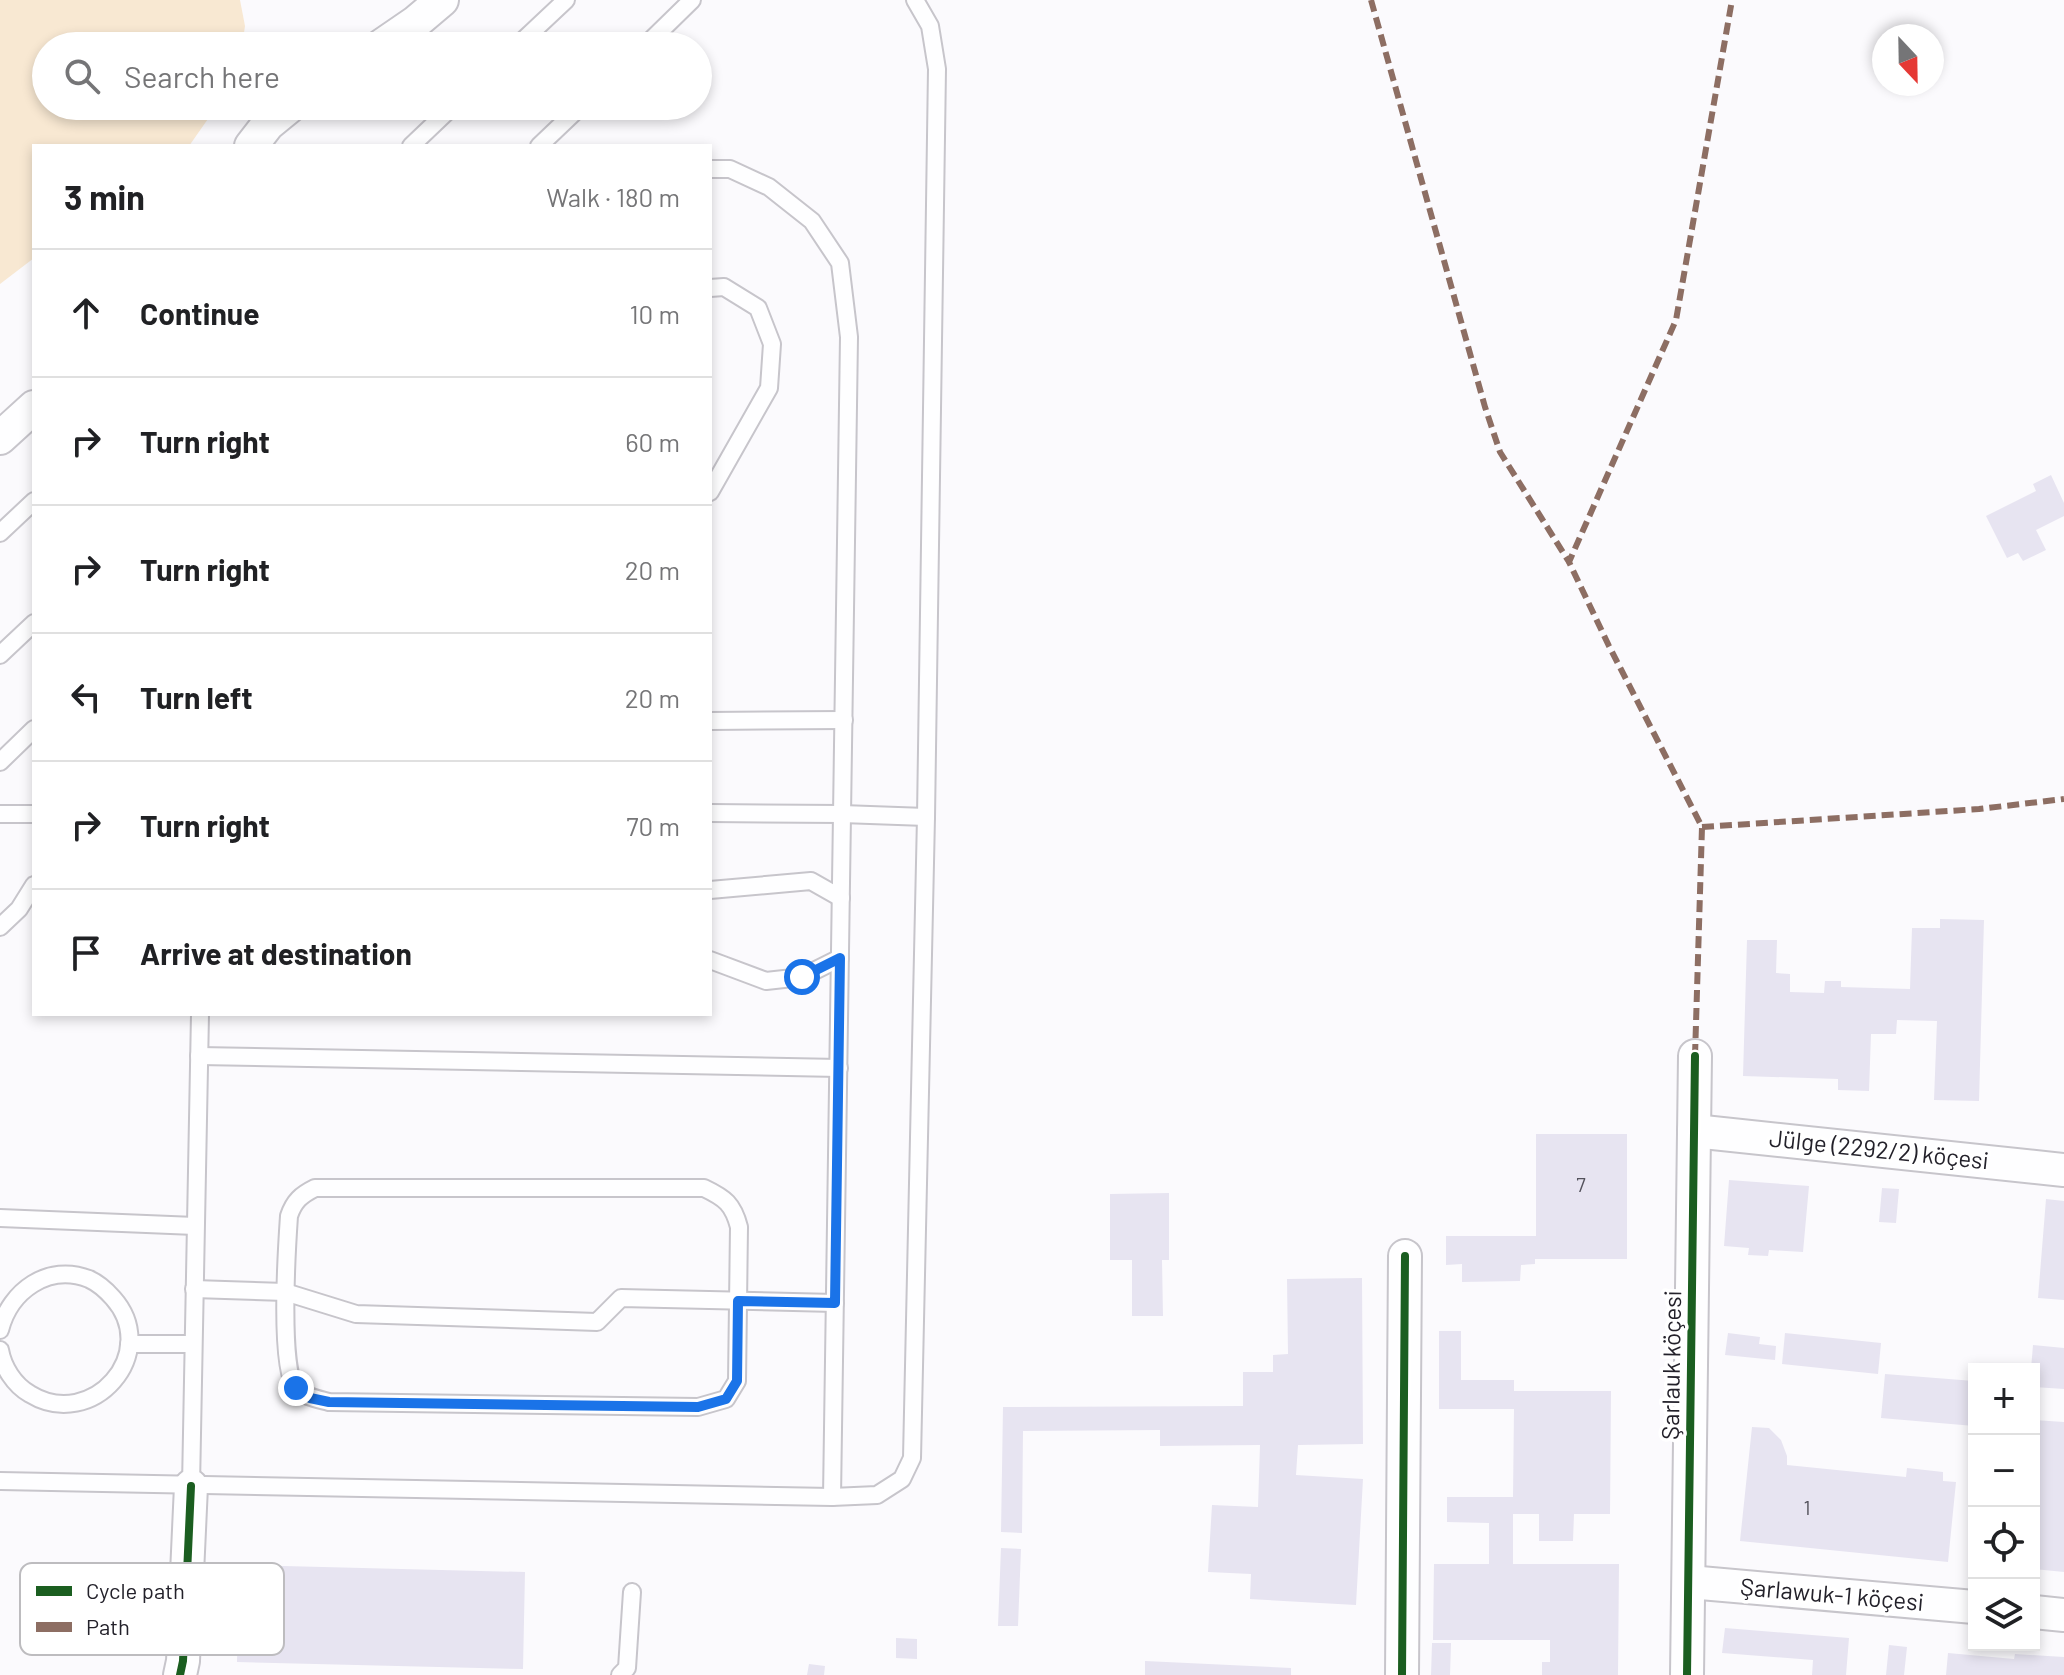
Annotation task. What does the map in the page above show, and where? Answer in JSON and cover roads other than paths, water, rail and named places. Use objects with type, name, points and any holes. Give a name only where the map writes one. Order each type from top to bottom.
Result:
[{"type":"street","points":[[401,32],[442,0]]},
{"type":"street","points":[[253,144],[273,120]]},
{"type":"street","points":[[0,438],[32,409]]},
{"type":"street","name":"Şarlauk köçesi","points":[[1687,1675],[1695,1056]]},
{"type":"street","name":"Jülge (2292/2) köçesi","points":[[1694,1131],[2064,1170]]},
{"type":"street","points":[[1402,1675],[1405,1256]]},
{"type":"street","points":[[187,1563],[191,1486]]},
{"type":"street","name":"Şarlawuk-1 köçesi","points":[[1689,1582],[1968,1606]]},
{"type":"street","points":[[2040,1613],[2064,1615]]},
{"type":"street","points":[[180,1675],[183,1655]]},
{"type":"lane","points":[[532,32],[566,0]]},
{"type":"lane","points":[[659,32],[692,0]]},
{"type":"lane","points":[[0,1481],[832,1497],[877,1495],[902,1479],[912,1458],[926,817],[937,69],[930,26],[915,0]]},
{"type":"lane","points":[[413,144],[438,120]]},
{"type":"lane","points":[[541,144],[566,120]]},
{"type":"lane","points":[[712,169],[730,169],[769,187],[812,221],[840,263],[849,337],[832,1497]]},
{"type":"lane","points":[[712,288],[724,287],[758,308],[772,344],[769,388],[712,488]]},
{"type":"lane","points":[[0,533],[32,503]]},
{"type":"lane","points":[[0,655],[32,625]]},
{"type":"lane","points":[[712,721],[844,720]]},
{"type":"lane","points":[[0,762],[32,731]]},
{"type":"lane","points":[[712,813],[926,817]]},
{"type":"lane","points":[[0,814],[32,814]]},
{"type":"lane","points":[[712,890],[811,881],[841,898]]},
{"type":"lane","points":[[0,927],[19,909],[32,888]]},
{"type":"lane","points":[[712,961],[766,981],[802,977],[840,958]]},
{"type":"lane","points":[[191,1486],[200,1016]]},
{"type":"lane","points":[[199,1056],[839,1068]]},
{"type":"lane","points":[[315,1188],[704,1188],[722,1196],[735,1211],[739,1227],[737,1381],[726,1399],[698,1407],[329,1402],[310,1398],[296,1388],[289,1374],[285,1292],[289,1216],[300,1196],[315,1188]]},
{"type":"lane","points":[[0,1218],[195,1226]]},
{"type":"lane","points":[[0,1330],[3,1317],[14,1299],[29,1285],[48,1277],[68,1275],[88,1279],[113,1297],[128,1324],[129,1344],[124,1364],[114,1381],[99,1395],[81,1403],[60,1405],[41,1401],[23,1391],[10,1375],[0,1350]]},
{"type":"lane","points":[[194,1289],[285,1292],[356,1314],[597,1322],[621,1298],[835,1303]]},
{"type":"lane","points":[[129,1344],[193,1344]]},
{"type":"lane","points":[[620,1675],[627,1668],[632,1592]]}]
